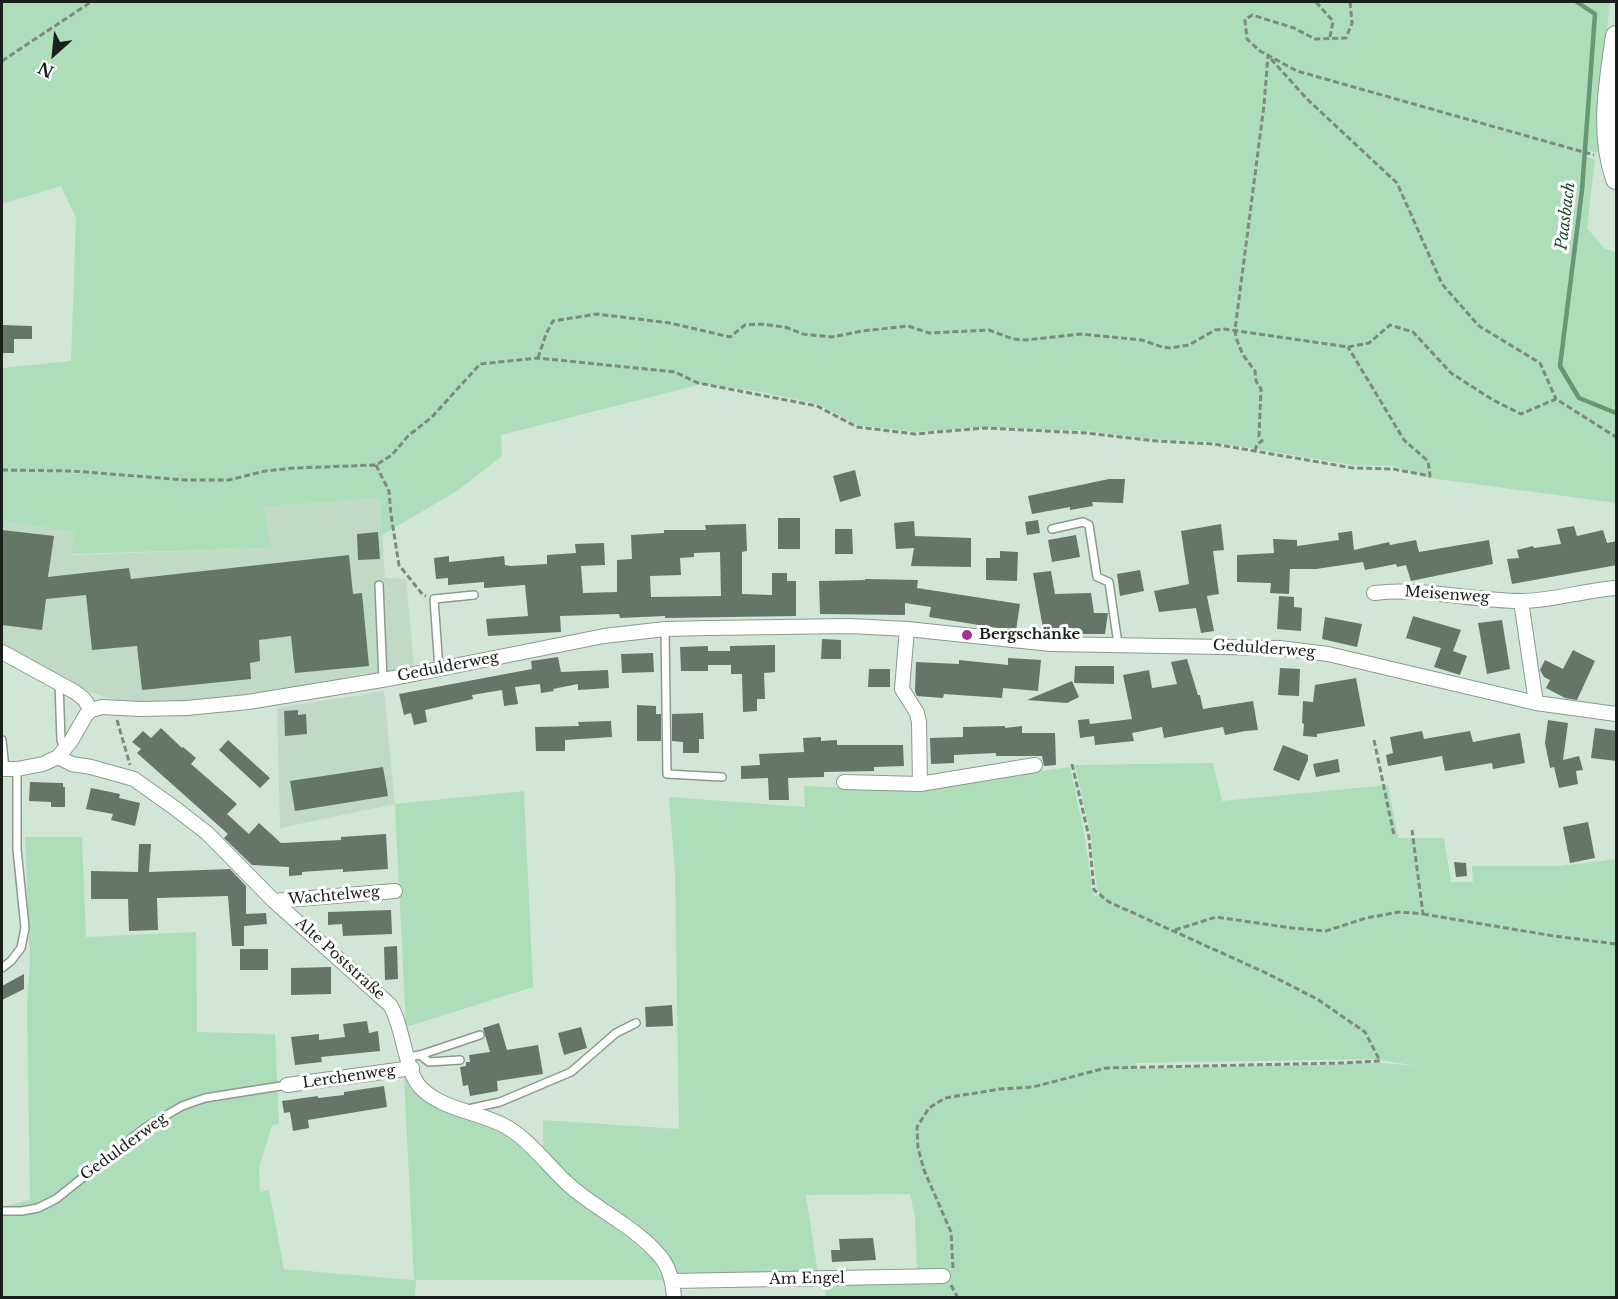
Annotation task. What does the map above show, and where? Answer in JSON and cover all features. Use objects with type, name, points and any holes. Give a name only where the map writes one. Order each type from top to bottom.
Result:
[{"type":"street","points":[[1617,36],[1611,71],[1606,135],[1609,159],[1617,180]]},
{"type":"street","name":"Meisenweg","points":[[1374,592],[1397,591],[1521,601],[1592,589],[1617,588]]},
{"type":"street","points":[[1521,601],[1536,703]]},
{"type":"street","name":"Gedulderweg","points":[[91,710],[108,706],[140,709],[187,708],[249,702],[439,669],[604,636],[665,630],[850,626],[906,628],[1016,641],[1232,646],[1307,651],[1536,703],[1617,714]]},
{"type":"street","points":[[906,628],[902,689],[919,722],[920,784]]},
{"type":"street","points":[[2,652],[80,695],[91,710],[61,754],[43,764],[8,769]]},
{"type":"street","name":"Alte Poststraße","points":[[61,754],[72,764],[91,766],[134,779],[207,833],[274,901],[390,1005],[413,1060],[416,1083],[422,1090],[436,1099],[504,1125],[517,1134],[570,1186],[648,1244],[660,1257],[672,1281],[674,1298]]},
{"type":"street","points":[[844,782],[920,784],[1035,765]]},
{"type":"street","name":"Wachtelweg","points":[[274,901],[395,891]]},
{"type":"street","name":"Lerchenweg","points":[[287,1085],[413,1060]]},
{"type":"street","name":"Am Engel","points":[[672,1281],[943,1276]]},
{"type":"lane","points":[[1052,528],[1083,522],[1089,525],[1097,577],[1109,582],[1118,645]]},
{"type":"lane","points":[[379,585],[383,679]]},
{"type":"lane","points":[[439,669],[434,599],[474,595]]},
{"type":"lane","points":[[665,630],[667,774],[722,777]]},
{"type":"lane","points":[[59,683],[61,754]]},
{"type":"lane","points":[[2,740],[8,769],[25,928],[21,948],[2,968]]},
{"type":"lane","points":[[462,1109],[500,1102],[571,1072],[616,1033],[636,1023]]},
{"type":"lane","points":[[413,1060],[480,1035]]},
{"type":"lane","points":[[413,1060],[429,1062],[460,1060]]},
{"type":"lane","name":"Gedulderweg","points":[[2,1211],[38,1208],[56,1199],[146,1127],[182,1106],[205,1098],[287,1085]]},
{"type":"path","points":[[2,61],[92,2]]},
{"type":"path","points":[[1316,2],[1333,21],[1330,37]]},
{"type":"path","points":[[1350,2],[1352,23],[1346,38],[1315,39],[1294,28],[1252,15],[1245,20],[1247,39],[1260,51],[1297,71],[1598,156]]},
{"type":"path","points":[[1255,451],[1257,444],[1262,441],[1259,436],[1261,389],[1256,381],[1255,371],[1243,355],[1235,330],[1264,105],[1268,56]]},
{"type":"path","points":[[1268,56],[1306,99],[1397,183],[1442,284],[1479,326],[1540,363],[1556,399],[1617,437]]},
{"type":"path","points":[[538,358],[553,321],[597,314],[670,323],[730,336],[745,325],[760,324],[785,327],[803,334],[831,337],[908,326],[929,333],[989,330],[1013,339],[1026,340],[1080,334],[1142,340],[1170,348],[1189,345],[1215,330],[1235,330],[1348,347],[1369,343],[1390,325],[1413,332],[1451,373],[1521,414],[1556,399]]},
{"type":"path","points":[[2,470],[72,471],[186,480],[229,480],[265,471],[294,468],[376,465],[392,455],[408,436],[432,417],[480,364],[538,358],[675,372],[698,383],[817,406],[857,427],[915,434],[985,428],[1086,433],[1156,441],[1214,444],[1353,468],[1393,469],[1430,476],[1428,461],[1404,440],[1348,347]]},
{"type":"path","points":[[376,465],[389,491],[399,565],[423,595],[434,599]]},
{"type":"path","points":[[120,731],[124,745]]},
{"type":"path","points":[[1374,740],[1394,835]]},
{"type":"path","points":[[943,1276],[952,1275],[954,1260],[951,1232],[924,1170],[918,1148],[917,1127],[929,1108],[945,1098],[1000,1089],[1033,1087],[1106,1068],[1342,1064],[1380,1061],[1365,1032],[1317,999],[1264,972],[1109,902],[1094,890],[1089,837],[1072,764]]},
{"type":"path","points":[[1412,831],[1423,914]]},
{"type":"path","points":[[1173,930],[1216,917],[1326,931],[1366,918],[1400,912],[1617,944]]},
{"type":"shaded area","points":[[380,498],[385,578],[406,579],[414,667],[252,696],[173,702],[120,702],[88,691],[2,645],[2,521],[75,532],[72,555],[270,548],[264,507]]},
{"type":"shaded area","points":[[384,691],[395,804],[280,828],[277,708]]},
{"type":"green space","points":[[2,2],[1610,2],[1599,114],[1600,153],[1589,151],[1587,157],[1595,159],[1587,228],[1605,249],[1616,252],[1616,503],[1430,478],[1394,466],[1352,465],[1214,442],[1155,439],[1086,431],[984,427],[916,432],[858,425],[818,404],[761,392],[702,384],[501,435],[502,456],[457,491],[382,535],[380,498],[264,507],[271,548],[72,554],[74,532],[2,521],[2,368],[71,361],[76,218],[61,186],[2,204],[2,58],[4,56],[2,57]]},
{"type":"green space","points":[[1213,763],[1222,801],[1388,785],[1398,838],[1444,838],[1451,882],[1473,882],[1472,866],[1560,866],[1616,859],[1616,1297],[826,1297],[823,1282],[917,1271],[915,1218],[910,1194],[806,1195],[818,1274],[680,1279],[661,1247],[635,1225],[572,1180],[543,1152],[543,1120],[679,1129],[675,874],[669,797],[805,807],[804,786],[920,791],[1040,768],[1041,771],[1070,767],[1085,838],[1092,890],[1094,896],[1102,896],[1097,889],[1091,836],[1075,765]],"holes":[[[1373,1059],[1418,1066],[1383,1063],[1137,1069],[1136,1063]]]},
{"type":"green space","points":[[524,791],[533,987],[406,1027],[395,804]]},
{"type":"green space","points":[[25,837],[82,837],[86,937],[196,932],[197,1032],[275,1034],[279,1124],[272,1125],[259,1168],[260,1192],[269,1190],[284,1269],[414,1280],[404,1077],[419,1095],[509,1137],[562,1185],[653,1259],[663,1280],[416,1280],[415,1298],[2,1297],[2,1207],[30,1200],[27,1005],[30,961]]},
{"type":"building","points":[[2,325],[32,326],[32,339],[14,339],[14,353],[2,353]]},
{"type":"building","points":[[855,470],[861,496],[840,502],[833,476]]},
{"type":"building","points":[[1109,479],[1125,479],[1123,503],[1092,502],[1093,506],[1070,510],[1070,507],[1032,514],[1028,496]]},
{"type":"building","points":[[778,518],[800,518],[800,549],[778,549]]},
{"type":"building","points":[[1038,520],[1040,533],[1027,535],[1025,522]]},
{"type":"building","points":[[914,521],[915,536],[971,538],[971,567],[911,566],[914,548],[896,549],[894,523]]},
{"type":"building","points":[[746,524],[747,551],[742,552],[742,594],[772,595],[772,573],[787,573],[787,581],[796,581],[796,616],[620,618],[619,614],[560,616],[561,632],[488,636],[486,619],[528,616],[525,585],[484,588],[484,582],[448,585],[448,578],[436,579],[434,558],[449,556],[449,562],[504,556],[505,565],[547,564],[547,555],[576,553],[575,544],[604,543],[605,565],[581,566],[583,593],[617,592],[617,560],[632,559],[631,535],[664,533],[664,530],[706,530],[705,525]],"holes":[[[720,552],[721,596],[651,597],[650,576],[681,575],[680,558],[694,557],[694,553]]]},
{"type":"building","points":[[1221,524],[1224,550],[1213,551],[1219,594],[1207,596],[1214,631],[1201,633],[1196,608],[1159,612],[1154,591],[1189,584],[1181,531]]},
{"type":"building","points":[[1574,526],[1577,536],[1603,530],[1607,543],[1617,541],[1617,565],[1512,584],[1507,559],[1519,558],[1517,550],[1533,546],[1534,548],[1561,544],[1557,529]]},
{"type":"building","points":[[835,529],[852,529],[853,554],[835,554]]},
{"type":"building","points":[[2,530],[54,536],[48,577],[129,568],[131,579],[349,555],[353,594],[362,593],[369,666],[295,673],[291,636],[259,640],[260,661],[250,663],[251,679],[142,690],[137,646],[92,650],[86,595],[46,599],[42,630],[2,625]]},
{"type":"building","points":[[1352,531],[1354,550],[1389,542],[1390,545],[1416,540],[1419,552],[1489,540],[1493,564],[1411,581],[1406,565],[1397,567],[1396,564],[1365,570],[1363,562],[1316,569],[1290,569],[1289,594],[1270,593],[1271,583],[1237,582],[1237,555],[1274,553],[1273,539],[1297,540],[1297,546],[1339,540],[1338,533]]},
{"type":"building","points":[[378,532],[380,559],[358,560],[357,534]]},
{"type":"building","points":[[1076,535],[1080,557],[1052,562],[1048,540]]},
{"type":"building","points":[[1000,551],[1018,552],[1017,581],[986,580],[986,558],[1000,558]]},
{"type":"building","points":[[1140,570],[1144,591],[1120,596],[1117,574]]},
{"type":"building","points":[[1051,571],[1055,594],[1091,593],[1094,613],[1108,613],[1105,634],[1044,634],[1033,573]]},
{"type":"building","points":[[918,580],[917,588],[1020,604],[1016,631],[929,617],[931,607],[905,603],[905,615],[820,614],[819,581]]},
{"type":"building","points":[[1279,596],[1294,597],[1294,607],[1302,608],[1301,631],[1277,629]]},
{"type":"building","points":[[1413,616],[1461,630],[1453,651],[1467,656],[1460,675],[1434,667],[1441,648],[1406,638]]},
{"type":"building","points":[[1325,617],[1362,624],[1357,647],[1322,639]]},
{"type":"building","points":[[1502,620],[1510,669],[1487,674],[1478,623]]},
{"type":"building","points":[[822,639],[841,640],[841,659],[821,659]]},
{"type":"building","points":[[775,645],[775,672],[764,673],[765,699],[757,699],[757,711],[743,712],[742,674],[731,674],[731,665],[708,665],[708,671],[681,671],[680,647],[708,646],[708,651],[730,651],[730,646]]},
{"type":"building","points":[[1573,650],[1595,661],[1577,700],[1565,698],[1546,688],[1550,680],[1544,677],[1540,670],[1545,660],[1563,669]]},
{"type":"building","points":[[653,653],[654,672],[622,673],[621,654]]},
{"type":"building","points":[[558,657],[561,672],[608,670],[609,688],[578,690],[578,684],[541,693],[540,684],[515,687],[518,704],[504,706],[502,690],[472,695],[473,699],[425,710],[427,722],[414,725],[411,713],[404,715],[399,694],[532,669],[531,661]]},
{"type":"building","points":[[1008,658],[1041,660],[1038,691],[1003,688],[1002,698],[944,694],[943,698],[917,696],[915,692],[916,662],[959,664],[959,660],[1008,665]]},
{"type":"building","points":[[1187,659],[1203,709],[1253,701],[1258,730],[1225,735],[1223,727],[1164,738],[1162,727],[1132,733],[1134,741],[1095,745],[1094,736],[1080,738],[1078,720],[1089,719],[1090,724],[1132,719],[1123,675],[1149,670],[1152,688],[1177,684],[1171,662]]},
{"type":"building","points":[[1075,666],[1114,666],[1114,684],[1074,683]]},
{"type":"building","points":[[1280,668],[1300,669],[1299,696],[1278,695]]},
{"type":"building","points":[[869,669],[890,669],[890,687],[868,687]]},
{"type":"building","points":[[1356,678],[1365,726],[1317,734],[1317,737],[1303,736],[1303,701],[1313,702],[1315,685]]},
{"type":"building","points":[[1072,681],[1079,697],[1067,703],[1027,700]]},
{"type":"building","points":[[637,705],[656,706],[656,714],[661,714],[661,741],[637,741]]},
{"type":"building","points":[[298,710],[298,715],[306,714],[307,734],[285,736],[284,711]]},
{"type":"building","points":[[703,713],[704,739],[699,739],[699,753],[683,753],[683,742],[672,741],[672,714]]},
{"type":"building","points":[[1548,720],[1568,723],[1563,760],[1579,756],[1583,770],[1576,771],[1578,784],[1559,788],[1554,767],[1550,768],[1545,743]]},
{"type":"building","points":[[611,721],[612,737],[565,740],[565,751],[536,751],[535,727],[579,726],[578,722]]},
{"type":"building","points":[[1005,726],[1005,728],[1022,726],[1022,733],[1055,733],[1056,765],[1044,766],[1042,756],[996,756],[996,753],[954,755],[954,763],[931,764],[930,738],[963,737],[963,727]]},
{"type":"building","points":[[161,728],[196,758],[191,764],[237,804],[227,814],[249,834],[259,823],[281,843],[341,840],[341,837],[386,834],[388,869],[343,872],[343,869],[302,872],[302,875],[289,876],[289,867],[252,865],[224,838],[228,834],[137,753],[141,749],[132,742],[143,731],[151,738]]},
{"type":"building","points":[[1595,728],[1617,731],[1617,761],[1591,758]]},
{"type":"building","points":[[1422,731],[1424,739],[1470,731],[1473,742],[1520,733],[1525,763],[1493,769],[1492,763],[1445,771],[1442,756],[1388,766],[1386,755],[1393,753],[1390,737]]},
{"type":"building","points":[[821,737],[821,741],[837,740],[837,745],[903,745],[904,766],[874,767],[874,771],[824,772],[824,777],[788,778],[789,800],[769,800],[768,778],[741,779],[741,766],[760,765],[759,754],[804,752],[803,738]]},
{"type":"building","points":[[228,740],[270,778],[260,788],[219,750]]},
{"type":"building","points":[[1283,745],[1308,755],[1299,781],[1273,770]]},
{"type":"building","points":[[1338,759],[1340,772],[1316,777],[1313,764]]},
{"type":"building","points":[[383,767],[388,796],[295,811],[290,781]]},
{"type":"building","points":[[30,782],[63,783],[65,807],[51,807],[51,802],[29,801]]},
{"type":"building","points":[[91,788],[120,794],[119,798],[140,803],[135,826],[111,820],[113,814],[86,809]]},
{"type":"building","points":[[1588,822],[1595,858],[1570,863],[1563,827]]},
{"type":"building","points":[[139,844],[151,844],[149,872],[230,869],[246,886],[246,914],[266,913],[267,924],[244,926],[244,946],[232,946],[228,896],[157,898],[158,930],[129,931],[128,899],[91,899],[91,871],[138,872]]},
{"type":"building","points":[[1454,862],[1466,863],[1467,876],[1456,877]]},
{"type":"building","points":[[391,910],[392,934],[343,936],[342,924],[328,925],[328,912]]},
{"type":"building","points":[[397,946],[398,979],[385,980],[384,947]]},
{"type":"building","points":[[240,949],[268,949],[268,970],[240,970]]},
{"type":"building","points":[[331,967],[331,994],[291,995],[291,968]]},
{"type":"building","points":[[24,974],[24,989],[2,1000],[2,986]]},
{"type":"building","points":[[672,1005],[673,1026],[646,1027],[645,1007]]},
{"type":"building","points":[[367,1021],[369,1033],[378,1031],[380,1051],[321,1057],[322,1062],[295,1065],[291,1037],[319,1034],[319,1040],[345,1037],[343,1024]]},
{"type":"building","points":[[499,1023],[507,1050],[538,1045],[543,1074],[497,1081],[498,1091],[470,1096],[468,1085],[463,1086],[460,1067],[470,1062],[469,1055],[490,1052],[483,1028]]},
{"type":"building","points":[[581,1027],[587,1048],[564,1055],[558,1033]]},
{"type":"building","points":[[384,1086],[387,1107],[308,1120],[309,1128],[293,1131],[290,1112],[284,1113],[282,1101],[344,1095],[344,1092]]},
{"type":"building","points":[[873,1238],[876,1260],[832,1262],[831,1250],[840,1250],[839,1239]]},
{"type":"waterway","name":"Paasbach","points":[[1577,2],[1595,14],[1582,190],[1560,366],[1579,398],[1616,413]]},
{"type":"place","name":"Bergschänke","points":[[967,635]]}]
